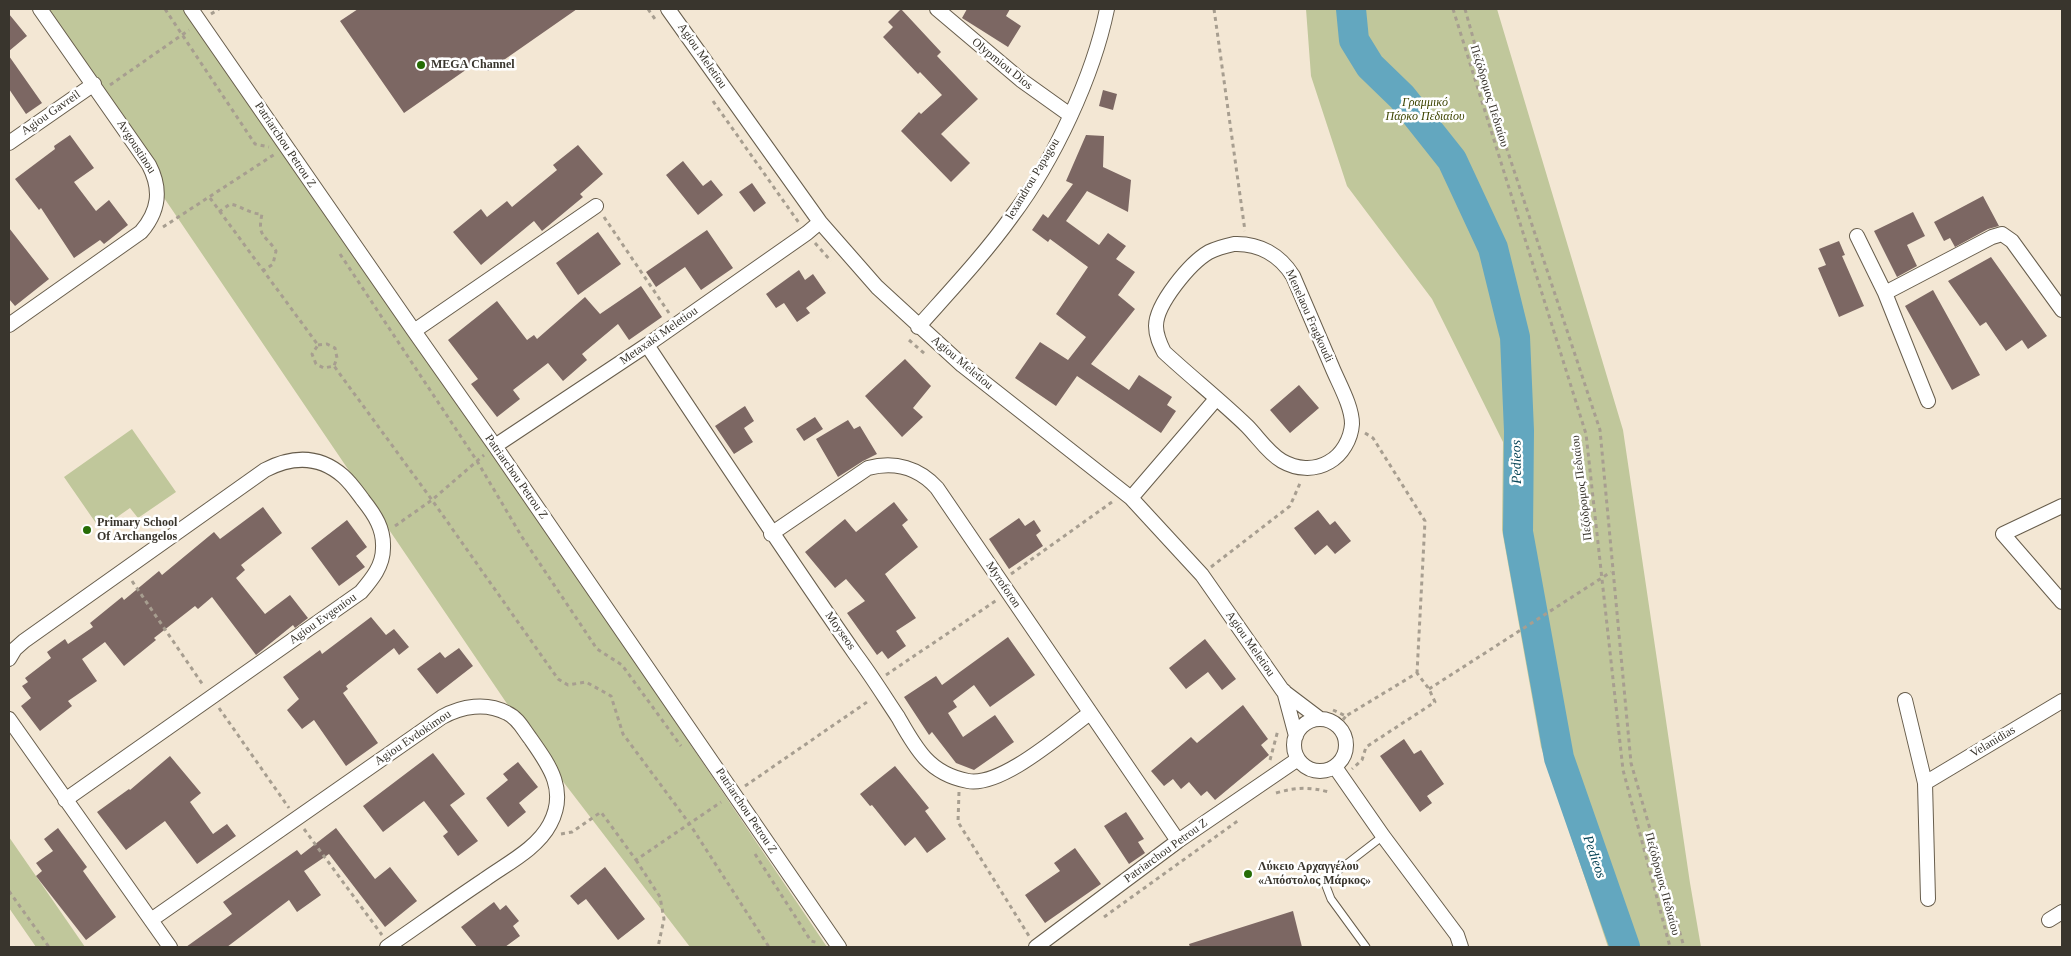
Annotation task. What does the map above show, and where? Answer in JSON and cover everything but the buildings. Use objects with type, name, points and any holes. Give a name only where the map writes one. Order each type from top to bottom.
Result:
[{"type":"street","name":"Avgoustinou","points":[[9,325],[141,232],[148,224],[154,212],[158,197],[155,176],[97,88],[40,9]]},
{"type":"street","name":"Patriarchou Petrou Z","points":[[191,9],[280,150],[414,331],[495,446],[839,947]]},
{"type":"street","name":"Agiou Meletiou","points":[[668,9],[820,222],[877,287],[918,327],[962,365],[1127,494],[1202,574],[1283,691],[1320,719]]},
{"type":"street","name":"Olypmiou Dios","points":[[937,9],[1021,80],[1070,115]]},
{"type":"street","name":"lexandrou Papagou","points":[[918,327],[1013,215],[1045,162],[1070,115],[1088,74],[1107,9]]},
{"type":"street","name":"Agiou Gavreil","points":[[9,143],[97,88]]},
{"type":"street","points":[[414,331],[596,206]]},
{"type":"street","name":"Metaxaki Meletiou","points":[[495,446],[647,345],[820,222]]},
{"type":"street","points":[[1885,293],[1992,237],[2002,234],[2012,241],[2062,310]]},
{"type":"street","points":[[1857,236],[1885,293],[1928,401]]},
{"type":"street","name":"Menelaou Fragkoudi","points":[[1306,468],[1296,467],[1280,460],[1247,426],[1164,352],[1158,338],[1156,326],[1158,311],[1165,298],[1188,271],[1207,253],[1222,246],[1247,244],[1276,257],[1286,266],[1293,276],[1340,385],[1352,424]]},
{"type":"street","name":"Moyseos","points":[[647,345],[771,534],[879,687],[926,760],[946,774],[960,779],[984,781],[996,778],[1090,713]]},
{"type":"street","points":[[1127,494],[1216,399]]},
{"type":"street","points":[[1306,468],[1323,465],[1339,455],[1346,445],[1352,424]]},
{"type":"street","name":"Agiou Evgeniou","points":[[9,660],[15,649],[24,641],[280,462],[290,460],[315,461],[345,477],[373,513],[382,534],[384,549],[380,564],[373,578],[361,592],[65,800]]},
{"type":"street","name":"Myroforon","points":[[771,534],[868,468],[882,464],[907,467],[930,480],[938,488],[1178,841]]},
{"type":"street","points":[[2062,506],[2003,534],[2062,602]]},
{"type":"street","name":"Agiou Meletiou","points":[[1283,691],[1296,736]]},
{"type":"street","points":[[1905,700],[1925,783],[1928,899]]},
{"type":"street","name":"Velanidias","points":[[1925,783],[2062,701]]},
{"type":"street","name":"Agiou Evdokimou","points":[[151,920],[442,717],[463,707],[484,707],[508,713],[516,719],[550,766],[556,782],[556,809],[550,825],[528,848],[388,946]]},
{"type":"street","points":[[9,719],[170,947]]},
{"type":"street","points":[[1338,772],[1315,771],[1305,767],[1298,759],[1294,748],[1296,736],[1307,723],[1320,719],[1342,721],[1346,751],[1338,772],[1457,935],[1461,947]]},
{"type":"street","name":"Patriarchou Petrou Z","points":[[1034,944],[1178,841],[1298,759]]},
{"type":"street","points":[[2049,920],[2062,912]]},
{"type":"lane","points":[[1366,947],[1331,899],[1326,886],[1335,873],[1383,836]]},
{"type":"path","points":[[165,9],[255,144],[280,150]]},
{"type":"path","points":[[97,88],[219,9]]},
{"type":"path","points":[[1214,9],[1247,244]]},
{"type":"path","name":"Πεζόδρομος Πεδιαίου","points":[[1453,9],[1586,434],[1623,770],[1670,947]]},
{"type":"path","points":[[1465,9],[1489,95],[1600,430],[1631,763],[1684,947]]},
{"type":"path","points":[[279,162],[280,150]]},
{"type":"path","points":[[141,232],[158,230],[210,198],[280,150]]},
{"type":"path","points":[[210,198],[318,345]]},
{"type":"path","points":[[219,212],[230,204],[238,205],[253,214],[262,214],[259,227],[263,236],[276,251],[273,264],[263,271]]},
{"type":"path","points":[[596,206],[676,324]]},
{"type":"path","points":[[336,248],[477,461],[522,537],[597,649],[622,665],[686,754]]},
{"type":"path","points":[[327,344],[335,348],[337,358],[334,366],[324,368],[316,364],[312,354],[318,345],[327,344]]},
{"type":"path","points":[[334,366],[432,500],[558,679],[568,685],[586,682],[611,696],[623,734],[689,823],[769,947]]},
{"type":"path","points":[[1338,772],[1362,760],[1366,747],[1435,702],[1429,689],[1417,673],[1425,521],[1373,438],[1352,424]]},
{"type":"path","points":[[382,534],[432,500],[495,446]]},
{"type":"path","points":[[1202,574],[1290,506],[1306,468]]},
{"type":"path","points":[[636,860],[734,794],[879,687],[1111,503],[1115,496],[1127,494]]},
{"type":"path","points":[[124,570],[388,946]]},
{"type":"path","points":[[1429,689],[1612,572]]},
{"type":"path","points":[[1308,711],[1330,709],[1342,721],[1417,673]]},
{"type":"path","points":[[960,779],[958,822],[1034,944]]},
{"type":"path","points":[[1275,794],[1294,788],[1311,788],[1329,792]]},
{"type":"path","points":[[715,794],[727,810]]},
{"type":"path","points":[[541,836],[572,832],[601,812],[660,897],[664,919],[658,947]]},
{"type":"path","points":[[1102,919],[1246,815]]},
{"type":"path","points":[[753,851],[811,941],[820,943]]},
{"type":"path","points":[[9,891],[49,947]]},
{"type":"green space","points":[[36,9],[195,9],[827,947],[690,947],[535,745]]},
{"type":"green space","name":"Γραμμικό Πάρκο Πεδιαίου","points":[[1306,9],[1497,9],[1623,430],[1701,947],[1608,947],[1541,747],[1502,530],[1503,442],[1432,299],[1347,186],[1311,76]]},
{"type":"green space","points":[[132,429],[176,492],[138,518],[130,508],[100,529],[64,477]]},
{"type":"green space","points":[[9,837],[85,947],[36,947],[9,908]]},
{"type":"waterway","name":"Pedieos","points":[[1351,9],[1354,40],[1370,66],[1402,97],[1452,160],[1493,248],[1515,337],[1519,431],[1518,532],[1559,758],[1625,947]]},
{"type":"place","name":"MEGA Channel","points":[[421,65]]},
{"type":"place","name":"Primary School Of Archangelos","points":[[87,530]]},
{"type":"place","name":"Λύκειο Αρχαγγέλου «Απόστολος Μάρκος»","points":[[1248,874]]}]
